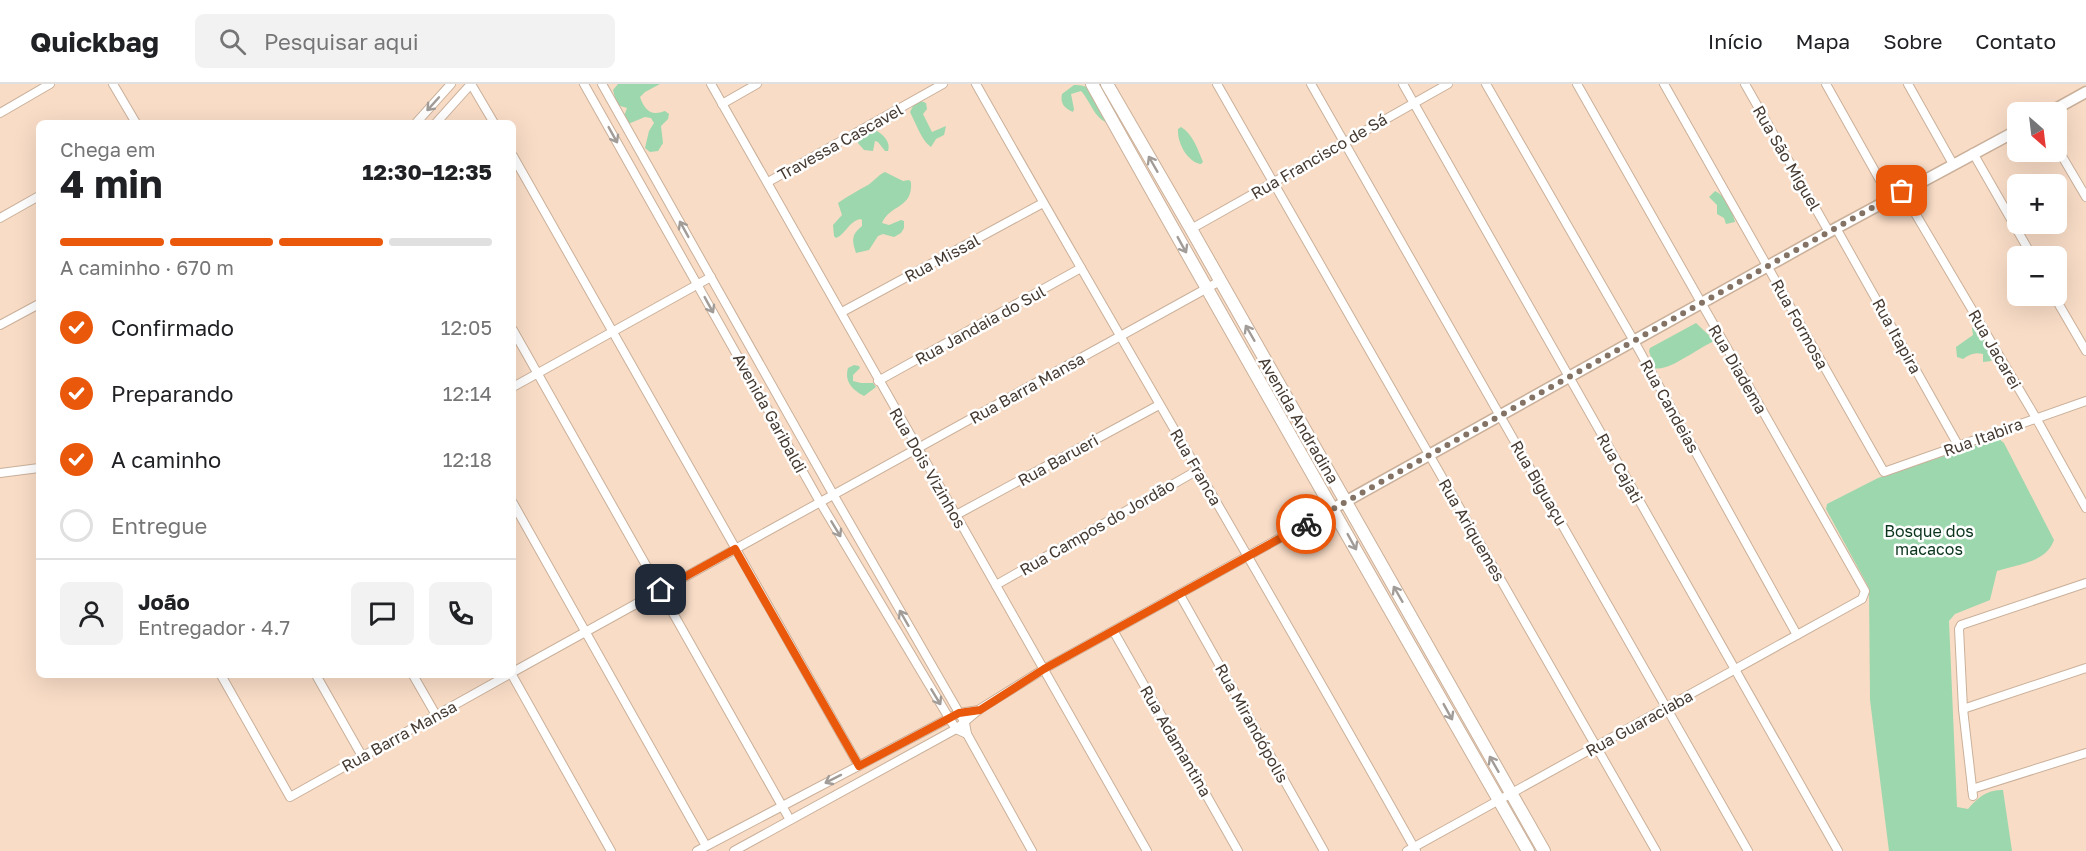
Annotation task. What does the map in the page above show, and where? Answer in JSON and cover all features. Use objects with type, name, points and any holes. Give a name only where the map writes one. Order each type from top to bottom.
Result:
[{"type":"main road","name":"Avenida Andradina","points":[[1092,84],[1528,851]]},
{"type":"main road","name":"Avenida Andradina","points":[[1107,84],[1544,851]]},
{"type":"street","points":[[0,113],[50,84]]},
{"type":"street","points":[[113,84],[134,120]]},
{"type":"street","points":[[419,120],[451,84]]},
{"type":"street","points":[[439,120],[471,84],[492,120]]},
{"type":"street","name":"Avenida Garibaldi","points":[[584,84],[820,502],[956,729]]},
{"type":"street","name":"Avenida Garibaldi","points":[[602,84],[965,723],[967,734],[1032,851]]},
{"type":"street","name":"Rua Dois Vizinhos","points":[[711,84],[1147,851]]},
{"type":"street","points":[[722,104],[757,84]]},
{"type":"street","name":"Travessa Cascavel","points":[[768,182],[943,84]]},
{"type":"street","name":"Rua Franca","points":[[976,84],[1159,405],[1249,557],[1412,850]]},
{"type":"street","name":"Rua Ariquemes","points":[[1217,84],[1656,851]]},
{"type":"street","name":"Rua Biguaçu","points":[[1311,84],[1748,851]]},
{"type":"street","name":"Rua Cajati","points":[[1403,84],[1838,851]]},
{"type":"street","name":"Rua Francisco de Sá","points":[[1191,229],[1448,84]]},
{"type":"street","name":"Rua Candeias","points":[[1486,84],[1634,341],[1797,635]]},
{"type":"street","name":"Rua Diadema","points":[[1577,84],[1865,591]]},
{"type":"street","name":"Rua Formosa","points":[[1664,84],[1882,470]]},
{"type":"street","name":"Rua São Miguel","points":[[1745,84],[1832,230]]},
{"type":"street","points":[[1827,84],[1890,198]]},
{"type":"street","points":[[1908,84],[1953,164]]},
{"type":"street","points":[[2067,103],[2086,92]]},
{"type":"street","points":[[734,851],[956,729],[980,710],[1044,669],[1249,557],[1902,191],[2007,136]]},
{"type":"street","points":[[1973,153],[2026,246]]},
{"type":"street","points":[[516,161],[859,766]]},
{"type":"street","points":[[2065,162],[2086,197]]},
{"type":"street","name":"Rua Jacarei","points":[[1902,191],[2036,418],[2086,508]]},
{"type":"street","points":[[0,218],[36,198]]},
{"type":"street","name":"Rua Missal","points":[[842,312],[1043,203]]},
{"type":"street","name":"Rua Itapira","points":[[1832,230],[1958,445]]},
{"type":"street","name":"Rua Jandaia do Sul","points":[[878,381],[1081,268]]},
{"type":"street","points":[[516,385],[711,277]]},
{"type":"street","name":"Rua Barra Mansa","points":[[516,671],[1220,280]]},
{"type":"street","points":[[0,325],[36,306]]},
{"type":"street","points":[[2060,306],[2086,351]]},
{"type":"street","points":[[516,335],[790,820]]},
{"type":"street","name":"Rua Itabira","points":[[1882,470],[1887,472],[2086,401]]},
{"type":"street","name":"Rua Barueri","points":[[956,515],[1159,405]]},
{"type":"street","points":[[0,473],[36,468]]},
{"type":"street","name":"Rua Campos do Jordão","points":[[996,585],[1198,470]]},
{"type":"street","points":[[516,508],[706,846]]},
{"type":"street","points":[[2086,583],[1961,625],[1959,629],[1964,709],[1973,793],[2086,753]]},
{"type":"street","name":"Rua Guaraciaba","points":[[1412,850],[1862,599],[1865,591]]},
{"type":"street","name":"Rua Mirandópolis","points":[[1180,595],[1324,851]]},
{"type":"street","name":"Rua Adamantina","points":[[1114,632],[1238,851]]},
{"type":"street","points":[[1964,709],[2086,668]]},
{"type":"street","name":"Rua Barra Mansa","points":[[223,678],[290,797],[504,678]]},
{"type":"street","points":[[318,678],[362,756]]},
{"type":"street","points":[[416,678],[436,715]]},
{"type":"street","points":[[513,678],[611,851]]},
{"type":"street","points":[[697,851],[959,713],[980,710]]},
{"type":"street","points":[[956,729],[967,734]]},
{"type":"green space","points":[[618,84],[660,84],[640,97],[649,111],[656,113],[665,111],[669,114],[668,119],[661,126],[663,143],[658,151],[650,152],[645,148],[649,131],[654,123],[651,118],[645,117],[628,124],[624,116],[627,108],[617,105],[613,90]]},
{"type":"green space","points":[[1074,85],[1087,87],[1095,94],[1108,117],[1107,123],[1095,113],[1081,91],[1071,94],[1073,112],[1065,107],[1062,103],[1062,94]]},
{"type":"green space","points":[[921,101],[926,103],[927,109],[923,114],[932,132],[946,126],[944,135],[936,139],[931,147],[922,136],[910,112],[914,104]]},
{"type":"green space","points":[[1181,127],[1195,143],[1203,162],[1201,164],[1191,160],[1184,151],[1178,134],[1178,129]]},
{"type":"green space","points":[[877,131],[889,145],[888,151],[885,151],[875,141],[873,151],[864,150],[858,143],[859,137],[863,132]]},
{"type":"green space","points":[[885,172],[903,181],[911,182],[911,191],[905,202],[890,212],[882,223],[889,225],[901,220],[904,221],[904,228],[894,237],[883,234],[878,236],[869,250],[856,253],[853,238],[862,226],[862,220],[853,223],[836,238],[833,225],[842,215],[838,203]]},
{"type":"green space","points":[[1715,191],[1728,204],[1735,222],[1726,224],[1724,218],[1717,214],[1717,205],[1709,197]]},
{"type":"green space","points":[[1696,323],[1715,341],[1667,367],[1654,368],[1650,348]]},
{"type":"green space","points":[[1974,326],[1990,348],[1993,356],[1991,361],[1983,362],[1983,354],[1980,353],[1963,359],[1957,357],[1956,347],[1973,335]]},
{"type":"green space","points":[[854,365],[860,368],[853,375],[853,381],[873,383],[876,387],[864,396],[848,381],[848,368]]},
{"type":"green space","name":"Bosque dos macacos","points":[[1998,438],[2004,443],[2054,540],[2045,554],[2038,558],[1997,571],[1990,600],[1955,614],[1949,621],[1957,807],[1968,809],[1983,795],[2003,790],[2012,851],[1889,851],[1870,700],[1869,588],[1826,509],[1827,504],[1878,478]]},
{"type":"way so far","points":[[1306,524],[1902,191]]},
{"type":"route","points":[[661,590],[735,549],[859,766],[959,713],[980,710],[1044,669],[1306,524]]}]
